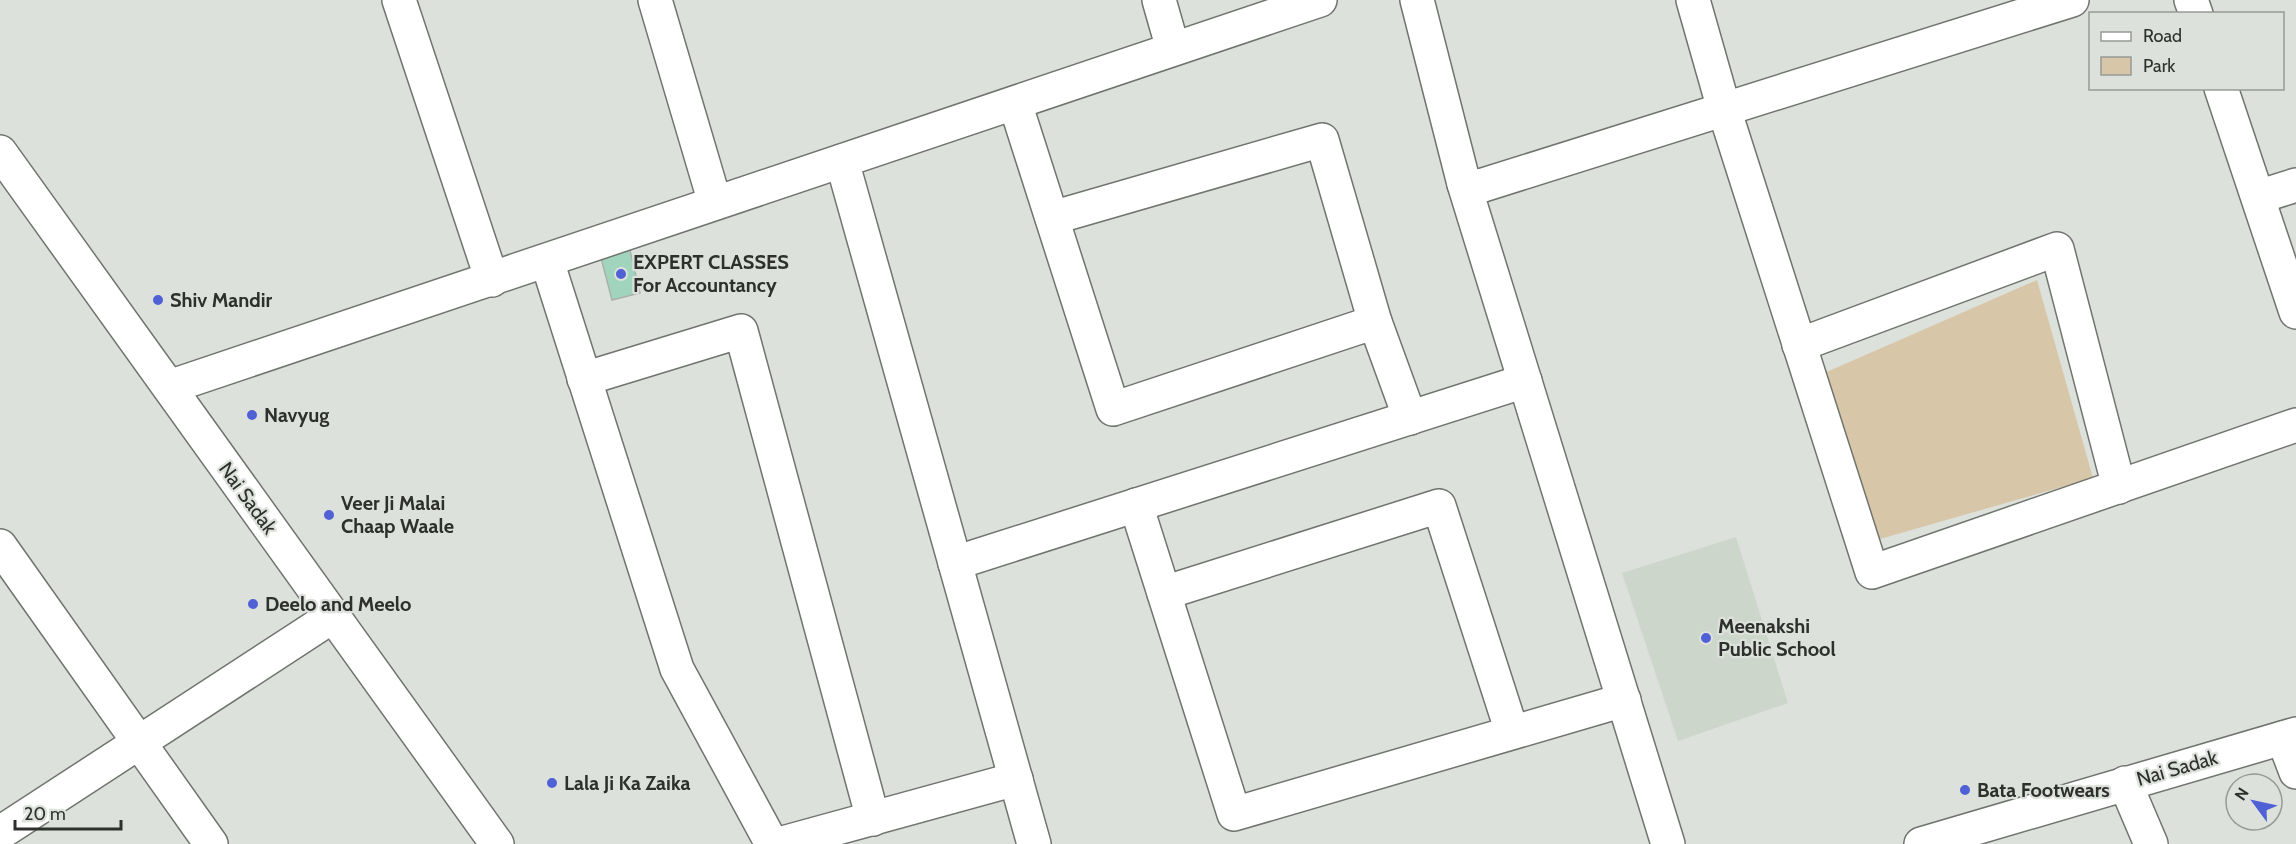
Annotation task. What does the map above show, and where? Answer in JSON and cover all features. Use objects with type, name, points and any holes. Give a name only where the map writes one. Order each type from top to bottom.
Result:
[{"type":"street","points":[[399,0],[492,280]]},
{"type":"street","points":[[655,0],[715,203]]},
{"type":"street","points":[[1159,0],[1173,49]]},
{"type":"street","points":[[169,387],[1320,0]]},
{"type":"street","points":[[1417,0],[1464,184],[1668,844]]},
{"type":"street","points":[[1693,0],[1724,109],[1872,572],[2296,425]]},
{"type":"street","points":[[1464,184],[1480,186],[2072,0]]},
{"type":"street","points":[[2222,90],[2296,312]]},
{"type":"street","points":[[1015,103],[1113,409],[1375,322]]},
{"type":"street","points":[[1052,218],[1322,140],[1375,322],[1410,418]]},
{"type":"street","name":"Nai Sadak","points":[[0,152],[496,844]]},
{"type":"street","points":[[842,161],[1035,844]]},
{"type":"street","points":[[2258,197],[2296,185]]},
{"type":"street","points":[[1799,345],[2057,249],[2120,487]]},
{"type":"street","points":[[547,261],[677,669],[772,844]]},
{"type":"street","points":[[584,379],[741,332],[873,819]]},
{"type":"street","points":[[955,563],[1525,381]]},
{"type":"street","points":[[1136,505],[1234,814],[1624,700]]},
{"type":"street","points":[[1164,593],[1439,506],[1512,732]]},
{"type":"street","points":[[0,546],[211,844]]},
{"type":"street","points":[[0,833],[333,616]]},
{"type":"street","points":[[2290,736],[2296,772]]},
{"type":"street","name":"Nai Sadak","points":[[1921,844],[2290,736]]},
{"type":"street","points":[[780,844],[1016,779]]},
{"type":"street","points":[[2125,783],[2151,844]]},
{"type":"shaded area","name":"Meenakshi Public School","points":[[1736,537],[1788,703],[1678,741],[1622,573]]},
{"type":"green space","points":[[2037,280],[2093,478],[1880,539],[1822,374]]},
{"type":"building","name":"EXPERT CLASSES For Accountancy","points":[[629,246],[640,293],[612,300],[600,254]]},
{"type":"place","name":"EXPERT CLASSES For Accountancy","points":[[621,274]]},
{"type":"place","name":"Shiv Mandir","points":[[158,300]]},
{"type":"place","name":"Navyug","points":[[252,415]]},
{"type":"place","name":"Veer Ji Malai Chaap Waale","points":[[329,515]]},
{"type":"place","name":"Deelo and Meelo","points":[[253,604]]},
{"type":"place","name":"Meenakshi Public School","points":[[1706,638]]},
{"type":"place","name":"Lala Ji Ka Zaika","points":[[552,783]]},
{"type":"place","name":"Bata Footwears","points":[[1965,790]]}]
